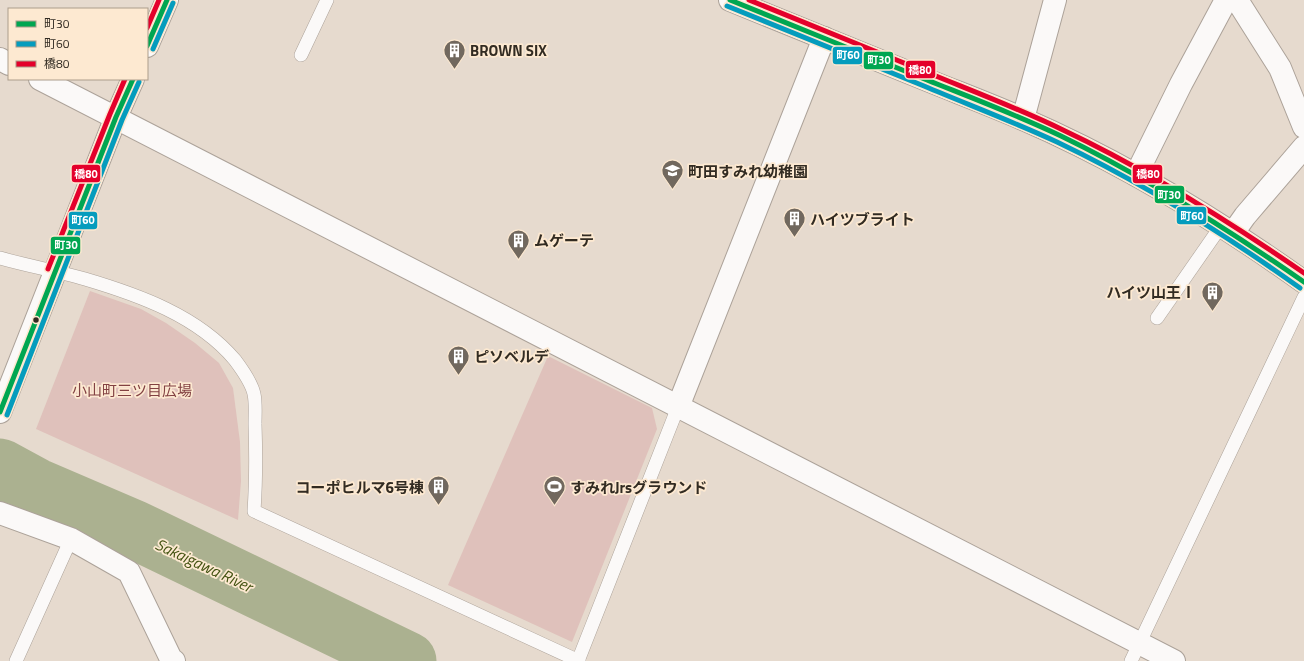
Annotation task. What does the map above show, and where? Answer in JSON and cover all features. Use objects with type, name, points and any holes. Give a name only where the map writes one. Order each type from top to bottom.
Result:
[{"type":"street","points":[[148,44],[167,0]]},
{"type":"street","points":[[730,0],[1023,119],[1076,144],[1198,211],[1304,282]]},
{"type":"street","points":[[1023,119],[1055,0]]},
{"type":"street","points":[[1136,176],[1181,84],[1226,0]]},
{"type":"street","points":[[1237,0],[1280,68],[1304,127]]},
{"type":"street","points":[[678,407],[824,38]]},
{"type":"street","points":[[42,80],[678,407],[1135,652],[1174,661]]},
{"type":"street","points":[[1,409],[54,272],[132,80]]},
{"type":"street","points":[[1227,230],[1245,216],[1304,147]]},
{"type":"street","points":[[0,512],[71,539],[130,572],[171,659],[174,661]]},
{"type":"lane","points":[[301,54],[327,0]]},
{"type":"lane","points":[[1157,318],[1227,230]]},
{"type":"lane","points":[[0,258],[84,279],[133,295],[177,314],[212,337],[229,353],[242,369],[254,392],[256,466],[254,512],[579,661],[678,407]]},
{"type":"lane","points":[[1135,652],[1304,297]]},
{"type":"lane","points":[[16,661],[71,539]]},
{"type":"green space","name":"小山町三ツ目広場","points":[[90,291],[141,309],[166,323],[195,343],[219,363],[233,388],[240,442],[241,481],[238,520],[36,429]]},
{"type":"green space","name":"すみれJrsグラウンド","points":[[548,356],[652,408],[657,429],[572,642],[448,585]]},
{"type":"waterway","name":"Sakaigawa River","points":[[0,468],[35,487],[133,529],[407,661]]},
{"type":"transit line","name":"橋80","points":[[148,26],[159,0]]},
{"type":"transit line","name":"町30","points":[[148,44],[167,0]]},
{"type":"transit line","name":"町30","points":[[730,0],[994,107],[1061,136],[1093,152],[1185,204],[1304,282]]},
{"type":"transit line","name":"橋80","points":[[749,0],[1014,108],[1095,145],[1216,215],[1304,273]]},
{"type":"transit line","name":"町60","points":[[153,49],[173,3]]},
{"type":"transit line","name":"町60","points":[[727,6],[1024,127],[1057,142],[1120,174],[1212,228],[1300,288]]},
{"type":"transit line","name":"橋80","points":[[48,269],[125,80]]},
{"type":"transit line","name":"町30","points":[[0,412],[116,117],[133,80]]},
{"type":"transit line","name":"町60","points":[[7,415],[122,120],[139,82]]},
{"type":"place","name":"BROWN SIX","points":[[454,70]]},
{"type":"place","name":"町田すみれ幼稚園","points":[[672,190]]},
{"type":"place","name":"ハイツブライト","points":[[795,238]]},
{"type":"place","name":"ムゲーテ","points":[[518,260]]},
{"type":"place","name":"ハイツ山王Ⅰ","points":[[1212,312]]},
{"type":"place","name":"ピソベルデ","points":[[458,376]]},
{"type":"place","name":"コーポヒルマ6号棟","points":[[439,506]]},
{"type":"place","name":"すみれJrsグラウンド","points":[[554,506]]}]
